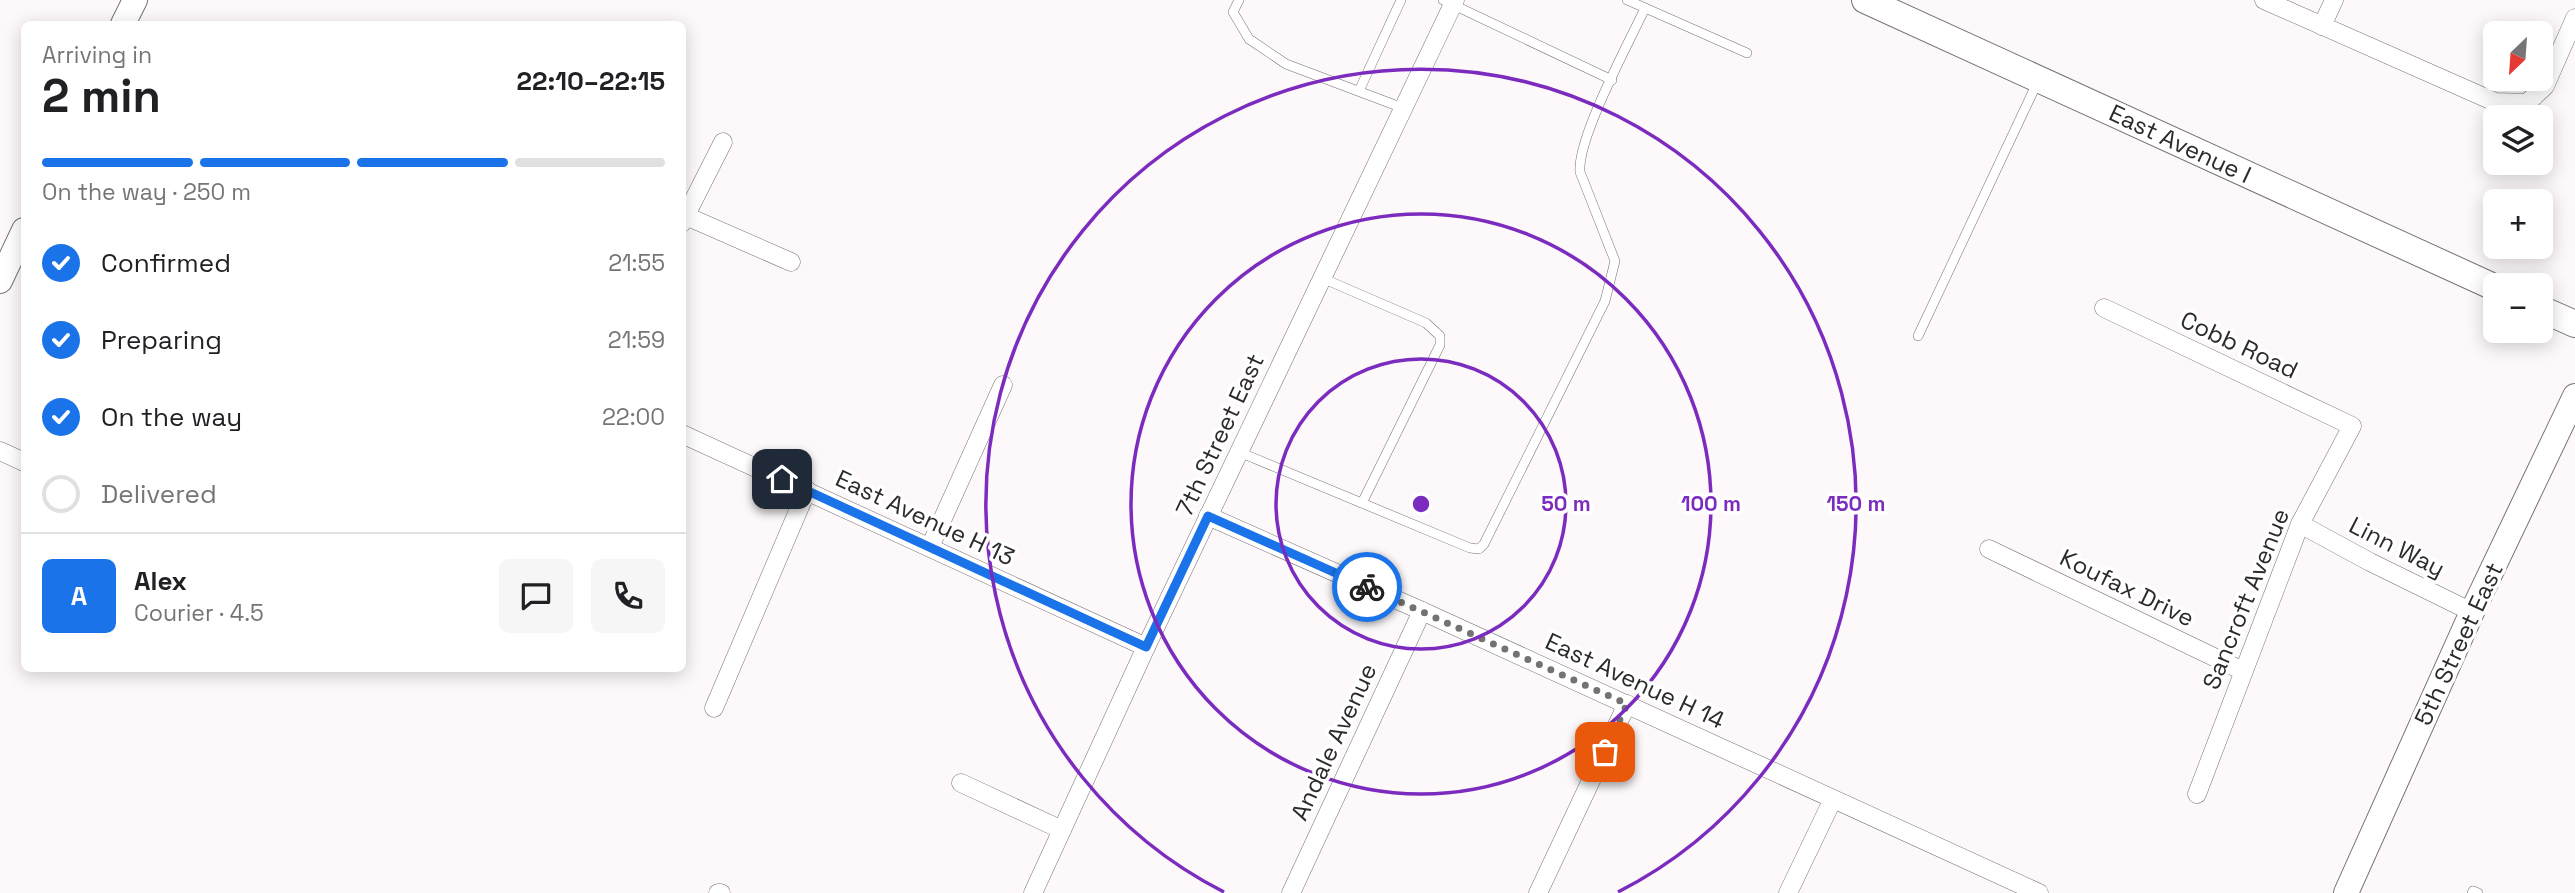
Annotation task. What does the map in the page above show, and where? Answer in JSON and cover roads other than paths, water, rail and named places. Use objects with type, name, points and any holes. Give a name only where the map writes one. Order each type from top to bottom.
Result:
[{"type":"main road","name":"East Avenue I","points":[[1872,1],[2483,282]]},
{"type":"main road","points":[[2553,314],[2575,324]]},
{"type":"street","points":[[124,21],[135,0]]},
{"type":"street","points":[[2264,0],[2495,103],[2527,103],[2545,86],[2575,18]]},
{"type":"street","points":[[2322,26],[2334,0]]},
{"type":"street","name":"7th Street East","points":[[1033,893],[1146,647],[1403,108],[1450,2]]},
{"type":"street","points":[[686,215],[723,142]]},
{"type":"street","points":[[686,220],[791,262]]},
{"type":"street","points":[[0,281],[21,236]]},
{"type":"street","name":"Cobb Road","points":[[2104,309],[2352,426]]},
{"type":"street","points":[[930,547],[1003,385]]},
{"type":"street","name":"5th Street East","points":[[2346,893],[2472,612],[2575,396]]},
{"type":"street","name":"Sancroft Avenue","points":[[2197,794],[2300,524],[2352,426]]},
{"type":"street","name":"East Avenue H 13","points":[[686,436],[1146,647]]},
{"type":"street","points":[[0,451],[21,461]]},
{"type":"street","points":[[714,708],[807,490]]},
{"type":"street","name":"East Avenue H 14","points":[[1208,516],[2037,892]]},
{"type":"street","name":"Linn Way","points":[[2300,524],[2472,612]]},
{"type":"street","name":"Koufax Drive","points":[[1989,549],[2243,671]]},
{"type":"street","name":"Andale Avenue","points":[[1291,893],[1422,611]]},
{"type":"street","points":[[1538,893],[1627,704]]},
{"type":"street","points":[[961,783],[1062,830]]},
{"type":"street","points":[[1788,893],[1833,799]]},
{"type":"lane","points":[[1239,0],[1233,12],[1249,39],[1286,64],[1403,108]]},
{"type":"lane","points":[[1359,91],[1401,0]]},
{"type":"lane","points":[[1627,0],[1747,53]]},
{"type":"lane","points":[[1450,2],[1612,80]]},
{"type":"lane","points":[[1239,452],[1470,548],[1479,549],[1484,544],[1605,301],[1615,261],[1580,172],[1580,160],[1645,8]]},
{"type":"lane","points":[[1918,336],[2038,79]]},
{"type":"lane","points":[[1322,278],[1426,323],[1440,336],[1440,345],[1362,503]]},
{"type":"lane","points":[[2472,893],[2478,893]]}]
